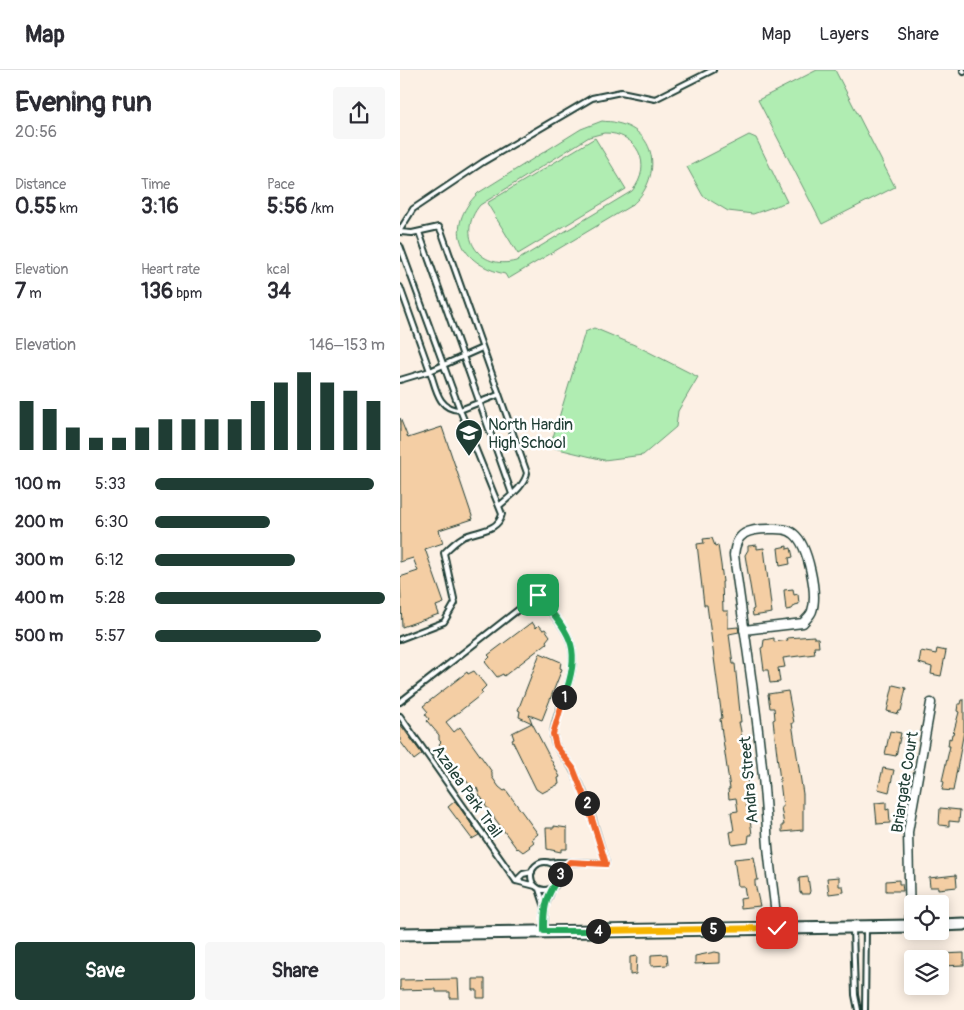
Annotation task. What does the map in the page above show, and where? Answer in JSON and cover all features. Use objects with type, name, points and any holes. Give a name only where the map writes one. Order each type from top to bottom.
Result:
[{"type":"main road","points":[[949,925],[964,924]]},
{"type":"main road","points":[[400,934],[904,926]]},
{"type":"street","name":"Andra Street","points":[[744,630],[803,623],[812,611],[813,598],[810,569],[801,540],[786,529],[754,529],[746,533],[735,545],[734,555],[744,630],[761,752],[777,928]]},
{"type":"street","name":"Briargate Court","points":[[910,895],[908,832],[931,703]]},
{"type":"lane","points":[[499,506],[526,479],[527,473],[439,227],[418,232],[400,231],[413,209],[483,162],[592,98],[621,92],[655,99],[713,70]]},
{"type":"lane","points":[[418,232],[512,494]]},
{"type":"lane","points":[[400,246],[460,410],[502,514],[501,521],[495,526],[462,538],[444,553],[455,603],[444,622],[400,639]]},
{"type":"lane","points":[[400,287],[443,404],[452,410],[460,410],[498,395]]},
{"type":"lane","points":[[400,380],[430,371],[482,348]]},
{"type":"lane","points":[[400,702],[538,595],[565,629],[574,653],[572,676],[553,734],[556,746],[573,768],[586,796],[606,864],[570,862],[539,864],[532,872],[531,878],[545,907]]},
{"type":"lane","name":"Azalea Park Trail","points":[[400,716],[516,880]]},
{"type":"lane","points":[[544,931],[545,907],[552,889],[558,881],[559,874],[570,862]]},
{"type":"lane","points":[[550,863],[559,874]]},
{"type":"lane","points":[[532,872],[523,874],[516,880],[537,888],[552,889]]},
{"type":"lane","points":[[865,1010],[866,926]]},
{"type":"lane","points":[[852,927],[854,995],[858,1010]]},
{"type":"green space","points":[[817,70],[835,70],[895,187],[822,224],[758,100]]},
{"type":"green space","points":[[602,121],[615,122],[631,128],[642,136],[652,158],[648,183],[641,195],[632,205],[508,279],[505,274],[489,269],[477,262],[467,253],[461,243],[459,231],[461,219],[467,206],[478,193],[581,129]],"holes":[[[604,133],[616,134],[633,144],[639,152],[642,161],[642,171],[632,191],[516,261],[503,263],[491,261],[482,256],[475,248],[471,239],[470,228],[473,216],[480,205],[589,137]]]},
{"type":"green space","points":[[749,135],[756,138],[787,202],[753,214],[728,211],[703,196],[687,167]]},
{"type":"green space","points":[[595,138],[626,189],[518,254],[487,203]]},
{"type":"green space","points":[[594,328],[637,346],[698,377],[678,411],[676,427],[643,455],[604,460],[550,447],[585,332]]},
{"type":"building","name":"North Hardin High School","points":[[400,418],[408,438],[442,427],[473,519],[439,530],[443,543],[425,549],[444,603],[436,606],[439,614],[402,627],[400,577],[418,571],[413,558],[400,562]]},
{"type":"building","points":[[712,538],[715,546],[718,545],[723,582],[723,611],[728,611],[728,628],[738,627],[739,632],[729,634],[733,664],[735,664],[741,722],[739,722],[746,756],[744,757],[749,793],[745,797],[747,810],[752,809],[750,819],[752,835],[749,835],[748,843],[732,845],[730,832],[734,831],[731,812],[738,811],[736,798],[729,799],[728,789],[730,789],[720,719],[722,718],[707,605],[704,605],[697,544],[704,543],[703,539]]},
{"type":"building","points":[[757,545],[757,549],[764,548],[772,613],[753,616],[752,610],[754,609],[745,555],[748,546]]},
{"type":"building","points":[[787,546],[787,549],[791,548],[793,557],[789,558],[790,564],[780,566],[778,548]]},
{"type":"building","points":[[793,589],[794,595],[798,594],[799,604],[795,605],[792,609],[786,610],[784,590]]},
{"type":"building","points":[[532,622],[536,628],[539,625],[543,630],[545,629],[550,636],[546,641],[547,643],[504,676],[503,674],[497,677],[485,662],[490,657],[488,655]]},
{"type":"building","points":[[814,636],[814,638],[818,638],[819,647],[814,647],[815,654],[783,658],[785,667],[778,668],[780,682],[770,683],[768,670],[764,670],[761,648],[763,647],[764,640],[774,638],[774,642],[788,640],[787,638]]},
{"type":"building","points":[[937,649],[946,651],[941,676],[931,674],[932,667],[919,663],[921,651],[936,654]]},
{"type":"building","points":[[540,653],[561,662],[560,668],[562,669],[542,720],[529,715],[532,723],[519,717],[520,711],[518,710]]},
{"type":"building","points":[[474,671],[486,686],[481,691],[483,693],[446,722],[454,732],[460,727],[492,772],[492,777],[499,787],[504,791],[506,790],[538,834],[532,839],[534,842],[530,847],[523,852],[517,849],[485,805],[477,788],[471,787],[439,744],[441,742],[439,735],[427,721],[429,719],[425,714],[428,712],[423,706],[467,672],[468,674]]},
{"type":"building","points":[[893,685],[906,688],[901,711],[898,714],[887,711]]},
{"type":"building","points":[[788,691],[803,794],[803,830],[782,832],[782,825],[784,825],[781,807],[783,807],[773,720],[775,719],[774,708],[770,708],[768,694]]},
{"type":"building","points":[[962,700],[964,700],[964,731],[953,791],[942,790],[944,782],[942,781],[950,746],[948,746],[949,738],[951,739],[953,734],[959,712],[957,711],[958,704],[961,704]]},
{"type":"building","points":[[532,723],[560,777],[558,778],[559,784],[542,793],[536,789],[512,740],[514,739],[512,733]]},
{"type":"building","points":[[400,724],[422,754],[414,760],[400,741]]},
{"type":"building","points":[[890,731],[901,733],[896,756],[885,754]]},
{"type":"building","points":[[883,768],[894,770],[889,792],[878,789]]},
{"type":"building","points":[[455,801],[479,835],[472,839],[448,807]]},
{"type":"building","points":[[886,802],[886,810],[889,809],[890,823],[877,824],[875,803]]},
{"type":"building","points":[[940,808],[960,810],[959,822],[949,821],[949,826],[939,825]]},
{"type":"building","points":[[554,826],[567,828],[567,849],[561,849],[561,852],[547,849],[546,828],[554,828]]},
{"type":"building","points":[[754,857],[758,880],[755,880],[755,884],[760,906],[741,908],[740,899],[746,898],[744,886],[738,886],[734,859]]},
{"type":"building","points":[[956,875],[957,887],[938,889],[938,887],[930,887],[929,878]]},
{"type":"building","points":[[808,877],[809,894],[802,894],[802,892],[800,893],[799,878]]},
{"type":"building","points":[[839,877],[839,886],[843,886],[844,892],[829,894],[827,878]]},
{"type":"building","points":[[899,880],[903,891],[886,891],[886,881]]},
{"type":"building","points":[[715,952],[720,953],[720,963],[695,964],[695,956]]},
{"type":"building","points":[[964,953],[964,965],[949,966],[949,954]]},
{"type":"building","points":[[667,954],[668,965],[651,966],[651,955]]},
{"type":"building","points":[[637,956],[636,974],[630,975],[630,957]]},
{"type":"building","points":[[458,979],[459,998],[450,998],[450,992],[436,992],[436,989],[400,990],[400,980]]},
{"type":"building","points":[[473,979],[485,979],[485,998],[477,998],[477,990],[473,990]]},
{"type":"place","name":"North Hardin High School","points":[[469,457]]},
{"type":"route","points":[[538,595],[565,629],[574,653],[572,676],[553,734],[556,746],[573,768],[586,796],[606,864],[570,862],[559,874],[556,886],[552,889],[548,898],[545,907],[544,931],[777,928]]}]
